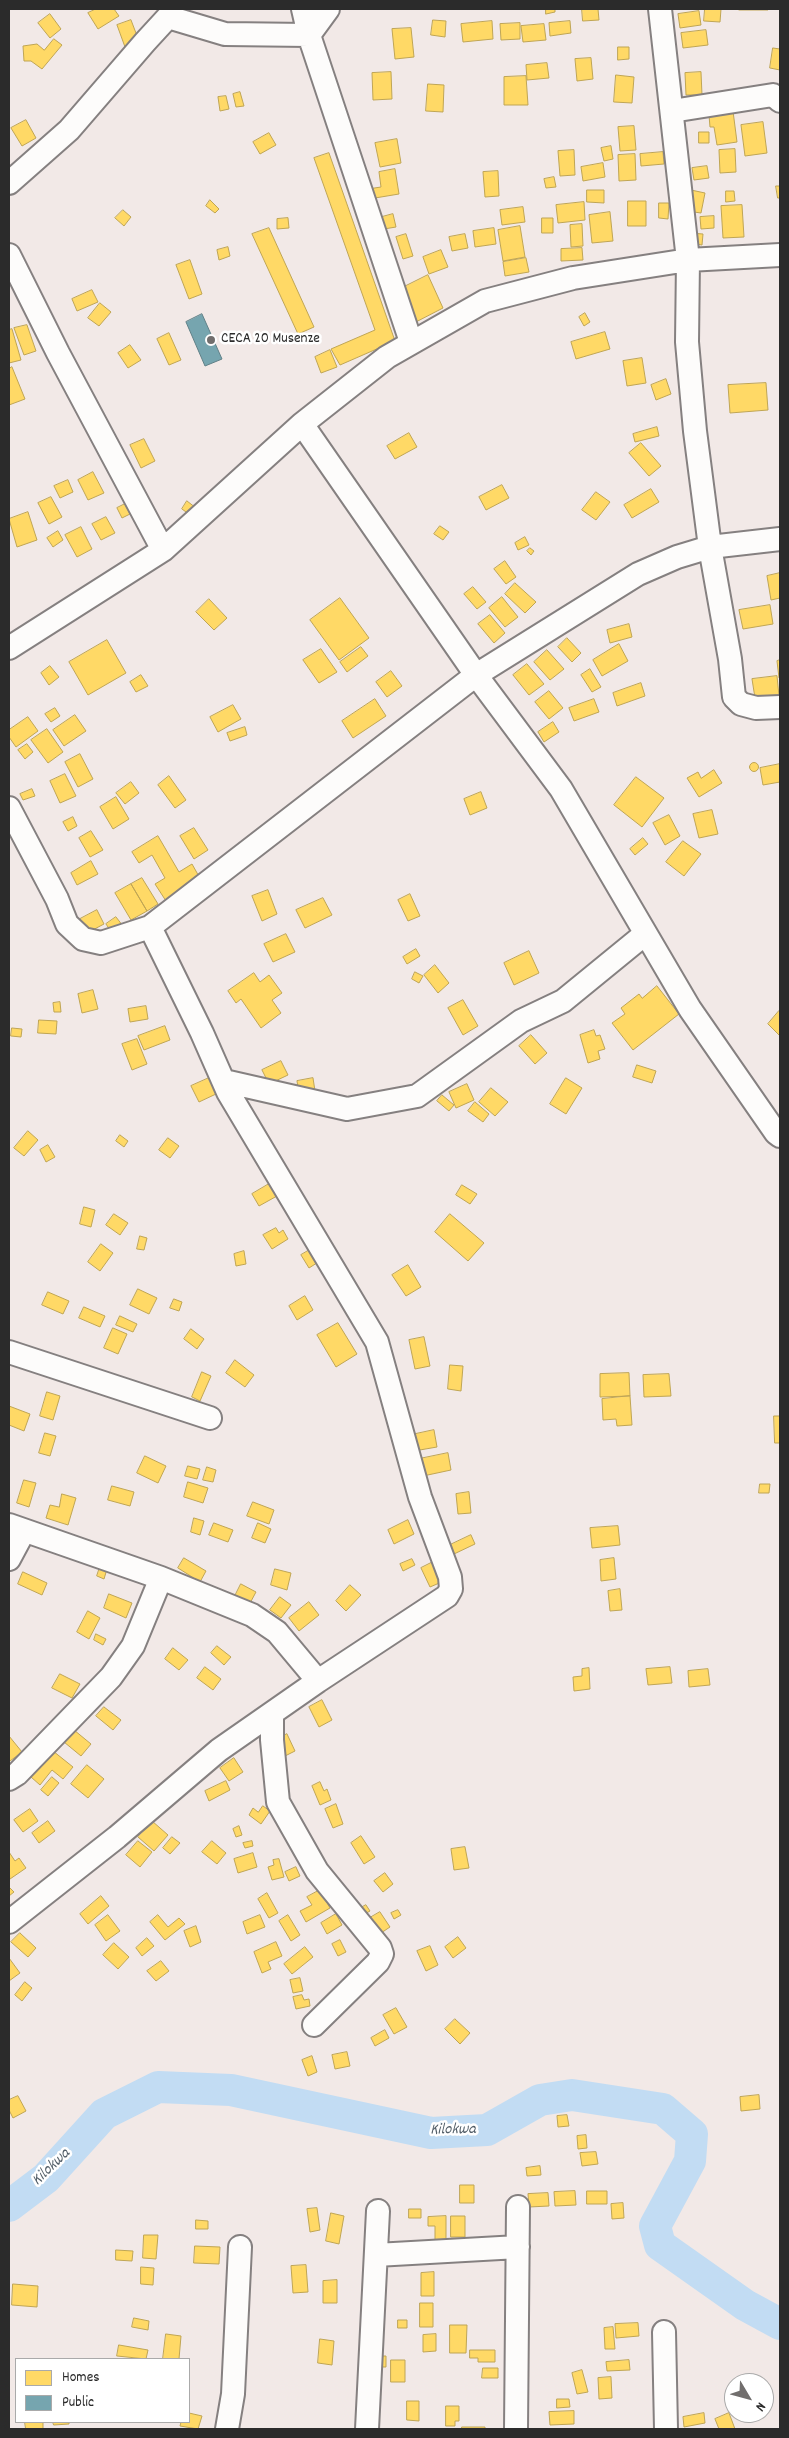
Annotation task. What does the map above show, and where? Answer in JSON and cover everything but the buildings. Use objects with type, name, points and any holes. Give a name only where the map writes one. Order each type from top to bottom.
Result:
[{"type":"street","points":[[303,9],[309,35],[411,342]]},
{"type":"street","points":[[309,35],[328,9]]},
{"type":"street","points":[[660,9],[688,260],[687,342],[710,548],[730,659],[734,697],[741,704],[756,708],[780,707]]},
{"type":"street","points":[[9,182],[69,130],[168,17],[226,34],[309,35]]},
{"type":"street","points":[[672,112],[773,95],[780,101]]},
{"type":"street","points":[[9,255],[62,362],[163,550]]},
{"type":"street","points":[[9,648],[163,550],[302,424],[386,357],[485,301],[573,278],[688,260],[780,255]]},
{"type":"street","points":[[302,424],[476,675],[561,789],[690,1009],[776,1133],[780,1136]]},
{"type":"street","points":[[9,808],[58,899],[68,924],[83,939],[101,943],[150,927],[476,675],[638,574],[677,557],[710,548],[780,539]]},
{"type":"street","points":[[9,1922],[91,1859],[219,1750],[318,1681],[447,1596],[451,1589],[450,1577],[420,1497],[377,1342],[224,1081],[150,927]]},
{"type":"street","points":[[224,1081],[348,1109],[416,1096],[521,1021],[563,1001],[646,934]]},
{"type":"street","points":[[9,1352],[210,1418]]},
{"type":"street","points":[[9,1559],[16,1528],[161,1578],[252,1615],[277,1632],[318,1681]]},
{"type":"street","points":[[9,1779],[17,1774],[111,1677],[133,1646],[161,1578]]},
{"type":"street","points":[[272,1714],[272,1740],[278,1802],[317,1871],[380,1948],[382,1954],[378,1962],[314,2025]]},
{"type":"street","points":[[516,2429],[518,2207]]},
{"type":"street","points":[[367,2429],[378,2211]]},
{"type":"street","points":[[227,2429],[233,2394],[240,2247]]},
{"type":"street","points":[[376,2255],[518,2247]]},
{"type":"street","points":[[664,2332],[666,2429]]},
{"type":"waterway","name":"Kilokwa","points":[[9,2206],[46,2178],[104,2114],[158,2087],[231,2090],[431,2133],[487,2130],[540,2100],[572,2095],[663,2109],[692,2134],[690,2161],[655,2226],[660,2245],[745,2305],[780,2324]]},
{"type":"place","name":"CECA 20 Musenze","points":[[211,340]]}]
